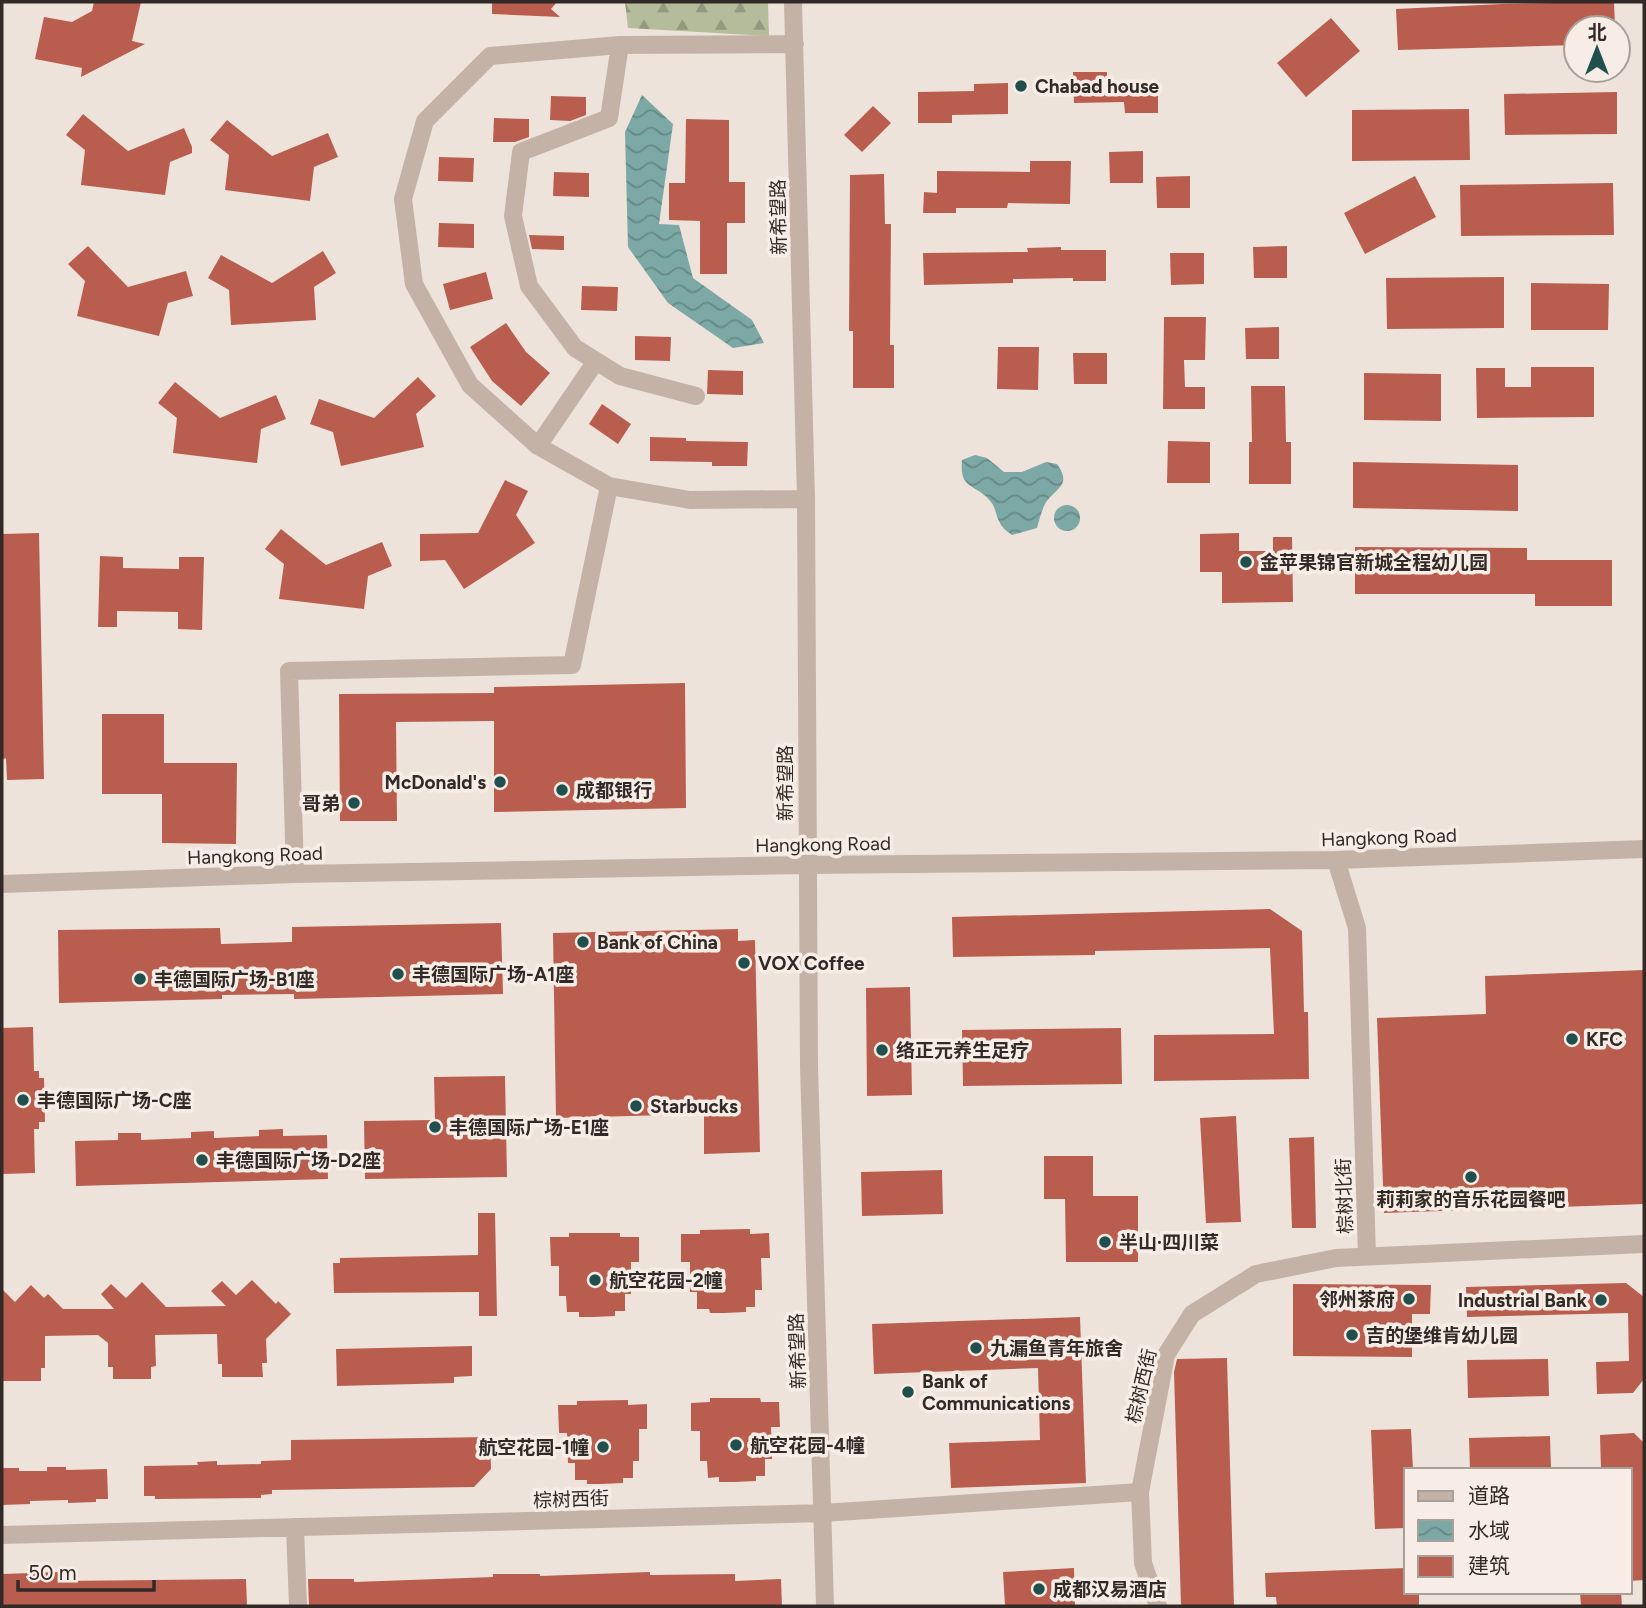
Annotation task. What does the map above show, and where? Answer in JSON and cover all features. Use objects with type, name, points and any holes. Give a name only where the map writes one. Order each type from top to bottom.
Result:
[{"type":"street","name":"新希望路","points":[[793,2],[806,499],[809,1066],[825,1606]]},
{"type":"street","points":[[795,44],[620,45],[490,56],[425,121],[402,199],[414,284],[420,295],[470,385],[538,446],[608,486],[690,500],[806,499]]},
{"type":"street","points":[[620,45],[608,118],[521,152],[513,216],[529,286],[575,348],[620,376],[696,396]]},
{"type":"street","points":[[538,446],[596,362]]},
{"type":"street","points":[[295,874],[289,671],[572,666],[608,486]]},
{"type":"street","name":"Hangkong Road","points":[[2,884],[295,874],[806,865],[1336,860],[1644,849]]},
{"type":"street","name":"棕树北街","points":[[1336,860],[1357,928],[1367,1256],[1644,1244]]},
{"type":"street","name":"棕树西街","points":[[1158,1606],[1143,1563],[1140,1492],[1166,1355],[1192,1314],[1256,1274],[1336,1258],[1367,1256]]},
{"type":"street","name":"棕树西街","points":[[2,1535],[823,1513],[1140,1492]]},
{"type":"street","points":[[295,1527],[298,1606]]},
{"type":"green space","points":[[625,2],[768,2],[769,36],[628,28]]},
{"type":"water","points":[[642,95],[673,124],[659,224],[679,225],[693,278],[752,320],[764,343],[733,348],[668,303],[628,247],[625,132]]},
{"type":"water","points":[[975,455],[987,458],[1004,472],[1022,472],[1046,462],[1057,464],[1062,472],[1062,483],[1044,506],[1037,528],[1012,535],[1002,527],[991,502],[963,477],[962,460]]},
{"type":"water","points":[[1067,505],[1076,509],[1080,518],[1076,527],[1067,531],[1058,527],[1054,518],[1058,509]]},
{"type":"building","points":[[94,2],[141,2],[132,41],[145,44],[81,77],[82,68],[35,59],[44,17],[72,22],[92,11]]},
{"type":"building","points":[[492,2],[557,2],[551,9],[560,17],[492,14]]},
{"type":"building","points":[[1614,2],[1614,14],[1562,14],[1562,45],[1398,50],[1396,9]]},
{"type":"building","points":[[1331,18],[1360,51],[1306,97],[1277,63]]},
{"type":"building","points":[[1073,72],[1107,72],[1107,82],[1158,82],[1158,113],[1125,113],[1124,102],[1074,103]]},
{"type":"building","points":[[1008,83],[1008,114],[952,115],[952,123],[918,123],[918,92],[974,91],[974,84]]},
{"type":"building","points":[[1617,92],[1617,134],[1505,135],[1504,94]]},
{"type":"building","points":[[551,96],[586,97],[586,115],[570,121],[550,120]]},
{"type":"building","points":[[873,106],[891,123],[862,152],[844,135]]},
{"type":"building","points":[[1469,109],[1470,160],[1352,161],[1352,110]]},
{"type":"building","points":[[83,114],[128,151],[184,128],[192,153],[170,162],[165,195],[81,185],[85,150],[66,135]]},
{"type":"building","points":[[494,118],[529,119],[529,137],[515,142],[493,142]]},
{"type":"building","points":[[686,119],[729,120],[729,182],[745,182],[745,223],[727,223],[727,274],[700,274],[700,221],[669,220],[669,183],[685,183]]},
{"type":"building","points":[[227,120],[272,156],[328,133],[338,157],[314,167],[310,201],[225,190],[229,155],[210,140]]},
{"type":"building","points":[[1143,151],[1143,183],[1110,183],[1109,152]]},
{"type":"building","points":[[439,157],[474,158],[473,182],[438,181]]},
{"type":"building","points":[[1030,161],[1071,161],[1070,204],[1008,203],[1007,208],[956,208],[956,213],[923,213],[924,192],[937,193],[937,171],[1030,172]]},
{"type":"building","points":[[554,172],[589,173],[589,197],[553,196]]},
{"type":"building","points":[[884,174],[885,224],[891,224],[890,345],[894,345],[894,388],[853,388],[853,331],[849,331],[850,175]]},
{"type":"building","points":[[1190,176],[1190,208],[1157,208],[1156,177]]},
{"type":"building","points":[[1415,176],[1436,217],[1365,254],[1344,213]]},
{"type":"building","points":[[1613,183],[1614,235],[1461,236],[1460,185]]},
{"type":"building","points":[[439,223],[474,224],[474,248],[438,247]]},
{"type":"building","points":[[529,235],[564,236],[564,250],[532,249]]},
{"type":"building","points":[[88,246],[128,287],[186,271],[193,296],[168,303],[159,336],[77,316],[85,281],[68,264]]},
{"type":"building","points":[[1287,246],[1287,278],[1254,278],[1253,247]]},
{"type":"building","points":[[1061,247],[1061,250],[1106,250],[1106,281],[1073,281],[1073,278],[1013,279],[1013,283],[924,285],[923,253],[1028,252],[1027,248]]},
{"type":"building","points":[[323,251],[336,273],[314,287],[316,320],[231,325],[229,290],[208,278],[221,255],[272,283]]},
{"type":"building","points":[[1170,253],[1204,253],[1204,284],[1171,285]]},
{"type":"building","points":[[486,272],[493,299],[450,310],[443,284]]},
{"type":"building","points":[[1504,277],[1504,328],[1387,329],[1386,278]]},
{"type":"building","points":[[1531,283],[1609,284],[1608,330],[1531,330]]},
{"type":"building","points":[[582,286],[618,287],[617,311],[581,310]]},
{"type":"building","points":[[1164,317],[1206,317],[1205,360],[1184,360],[1185,387],[1205,387],[1205,409],[1163,409]]},
{"type":"building","points":[[506,323],[526,352],[550,373],[521,406],[492,381],[470,347]]},
{"type":"building","points":[[1279,327],[1279,359],[1246,359],[1245,328]]},
{"type":"building","points":[[635,336],[671,337],[670,361],[635,360]]},
{"type":"building","points":[[998,347],[1039,347],[1038,390],[997,389]]},
{"type":"building","points":[[1073,353],[1107,353],[1107,384],[1074,384]]},
{"type":"building","points":[[1531,367],[1594,367],[1594,417],[1477,418],[1476,368],[1505,368],[1505,387],[1531,387]]},
{"type":"building","points":[[708,370],[743,371],[743,395],[707,394]]},
{"type":"building","points":[[1364,373],[1441,374],[1441,421],[1364,420]]},
{"type":"building","points":[[418,377],[436,396],[416,414],[424,447],[341,466],[333,432],[310,424],[319,399],[374,418]]},
{"type":"building","points":[[175,382],[220,418],[276,395],[286,419],[261,429],[257,463],[173,453],[177,418],[158,403]]},
{"type":"building","points":[[1251,386],[1285,386],[1286,442],[1291,442],[1291,484],[1249,484],[1249,442],[1252,442]]},
{"type":"building","points":[[602,404],[631,424],[618,444],[589,424]]},
{"type":"building","points":[[650,437],[686,438],[686,441],[748,442],[747,466],[712,466],[712,462],[650,461]]},
{"type":"building","points":[[1168,441],[1210,442],[1210,483],[1167,483]]},
{"type":"building","points":[[1353,462],[1518,465],[1518,511],[1353,508]]},
{"type":"building","points":[[505,480],[528,491],[516,515],[535,543],[464,589],[445,560],[420,561],[420,534],[478,533]]},
{"type":"building","points":[[281,529],[326,565],[382,542],[392,566],[368,576],[364,609],[279,599],[284,564],[265,549]]},
{"type":"building","points":[[39,533],[44,779],[7,780],[6,758],[2,760],[2,534]]},
{"type":"building","name":"金苹果锦官新城全程幼儿园","points":[[1239,533],[1239,551],[1273,551],[1273,537],[1292,537],[1293,602],[1222,603],[1222,572],[1200,572],[1200,534]]},
{"type":"building","points":[[1355,547],[1527,548],[1527,560],[1612,560],[1612,606],[1535,606],[1535,594],[1355,594]]},
{"type":"building","points":[[100,556],[123,557],[123,568],[179,569],[179,557],[204,557],[202,630],[178,629],[178,612],[117,611],[117,627],[98,627]]},
{"type":"building","points":[[685,683],[686,808],[494,812],[494,721],[396,722],[397,821],[340,821],[339,694],[494,693],[494,687]]},
{"type":"building","points":[[102,714],[164,714],[164,763],[237,763],[236,844],[162,843],[162,794],[102,794]]},
{"type":"building","points":[[1270,909],[1302,931],[1304,1012],[1308,1012],[1309,1079],[1154,1081],[1154,1035],[1274,1034],[1270,948],[953,957],[952,917]]},
{"type":"building","points":[[501,923],[503,994],[294,999],[294,994],[222,995],[222,999],[59,1003],[58,930],[220,928],[221,944],[292,942],[292,927]]},
{"type":"building","points":[[738,929],[738,941],[755,940],[760,1152],[704,1154],[704,1114],[556,1118],[553,933]]},
{"type":"building","points":[[1644,970],[1644,1204],[1384,1213],[1377,1018],[1486,1014],[1485,976]]},
{"type":"building","points":[[910,987],[912,1095],[867,1096],[866,988]]},
{"type":"building","name":"丰德国际广场-C座","points":[[33,1027],[34,1071],[39,1071],[39,1078],[44,1078],[45,1122],[39,1122],[39,1129],[34,1129],[35,1173],[2,1174],[2,1028]]},
{"type":"building","points":[[1121,1028],[1122,1084],[963,1086],[962,1030]]},
{"type":"building","name":"丰德国际广场-E1座","points":[[505,1076],[507,1177],[365,1179],[364,1121],[435,1120],[434,1077]]},
{"type":"building","points":[[1236,1116],[1241,1222],[1206,1223],[1200,1118]]},
{"type":"building","name":"丰德国际广场-D2座","points":[[283,1129],[283,1136],[327,1135],[328,1179],[76,1186],[75,1141],[118,1140],[118,1133],[141,1133],[141,1140],[191,1138],[191,1132],[214,1131],[214,1138],[259,1136],[259,1130]]},
{"type":"building","points":[[1314,1137],[1316,1228],[1292,1228],[1289,1138]]},
{"type":"building","points":[[1044,1156],[1093,1156],[1093,1196],[1138,1196],[1138,1262],[1066,1262],[1065,1199],[1044,1199]]},
{"type":"building","points":[[942,1170],[943,1214],[862,1216],[861,1172]]},
{"type":"building","points":[[478,1213],[495,1213],[497,1316],[479,1316],[479,1292],[334,1293],[333,1263],[340,1263],[340,1258],[478,1255]]},
{"type":"building","points":[[750,1229],[750,1234],[769,1233],[770,1258],[761,1258],[762,1290],[755,1290],[755,1307],[746,1307],[746,1312],[724,1313],[697,1309],[697,1292],[690,1292],[690,1262],[681,1262],[681,1234],[700,1234],[700,1230]]},
{"type":"building","name":"航空花园-2幢","points":[[569,1233],[620,1233],[620,1237],[639,1237],[639,1262],[631,1262],[631,1294],[625,1294],[625,1311],[615,1311],[615,1316],[593,1317],[579,1317],[579,1312],[567,1312],[566,1296],[559,1296],[559,1266],[551,1266],[550,1237],[569,1237]]},
{"type":"building","points":[[252,1280],[276,1304],[278,1301],[291,1314],[266,1339],[267,1363],[262,1363],[263,1377],[222,1377],[222,1364],[218,1364],[217,1334],[155,1335],[156,1366],[151,1367],[151,1379],[113,1379],[113,1367],[108,1367],[108,1343],[98,1335],[45,1336],[45,1368],[41,1368],[41,1381],[2,1381],[2,1289],[15,1302],[31,1285],[44,1298],[48,1294],[63,1309],[114,1309],[101,1294],[111,1284],[126,1298],[142,1282],[166,1307],[226,1306],[211,1291],[222,1281],[236,1295]]},
{"type":"building","points":[[1626,1283],[1644,1297],[1644,1379],[1633,1393],[1597,1394],[1596,1362],[1629,1361],[1628,1313],[1467,1317],[1466,1287]]},
{"type":"building","name":"吉的堡维肯幼儿园","points":[[1293,1284],[1431,1285],[1430,1314],[1412,1314],[1412,1357],[1293,1356]]},
{"type":"building","points":[[1080,1317],[1086,1483],[951,1488],[949,1443],[1040,1440],[1038,1368],[874,1374],[872,1324]]},
{"type":"building","points":[[472,1346],[472,1376],[454,1377],[454,1383],[337,1386],[336,1349]]},
{"type":"building","points":[[1227,1358],[1234,1606],[1181,1606],[1174,1372],[1177,1359]]},
{"type":"building","points":[[1548,1359],[1549,1396],[1468,1398],[1467,1360]]},
{"type":"building","name":"航空花园-4幢","points":[[710,1398],[760,1398],[761,1402],[779,1402],[780,1427],[771,1427],[772,1459],[765,1459],[765,1476],[756,1476],[756,1481],[734,1482],[719,1482],[719,1477],[708,1478],[707,1461],[700,1461],[700,1431],[691,1431],[691,1403],[710,1402]]},
{"type":"building","name":"航空花园-1幢","points":[[628,1400],[628,1405],[647,1404],[647,1429],[639,1429],[639,1461],[633,1461],[633,1478],[623,1478],[623,1483],[601,1484],[587,1484],[587,1480],[575,1480],[575,1463],[568,1463],[567,1433],[559,1433],[558,1405],[577,1405],[577,1401]]},
{"type":"building","points":[[1411,1429],[1413,1468],[1404,1468],[1404,1528],[1375,1529],[1371,1430]]},
{"type":"building","points":[[1634,1433],[1644,1443],[1644,1580],[1632,1581],[1632,1468],[1601,1468],[1600,1435]]},
{"type":"building","points":[[1550,1436],[1551,1468],[1470,1468],[1469,1438]]},
{"type":"building","points":[[490,1437],[491,1469],[474,1487],[272,1490],[272,1494],[261,1495],[261,1498],[155,1499],[155,1496],[144,1496],[144,1466],[198,1465],[197,1462],[217,1461],[217,1465],[261,1464],[261,1461],[291,1460],[291,1440]]},
{"type":"building","points":[[47,1467],[66,1467],[66,1470],[107,1469],[108,1499],[68,1503],[68,1500],[30,1501],[30,1504],[2,1505],[2,1468],[47,1471]]},
{"type":"building","name":"成都汉易酒店","points":[[1074,1568],[1075,1606],[1005,1606],[1003,1572]]},
{"type":"building","points":[[1404,1568],[1404,1594],[1419,1594],[1419,1606],[1277,1606],[1276,1597],[1266,1597],[1265,1573]]},
{"type":"building","points":[[60,1572],[61,1581],[246,1579],[247,1606],[2,1606],[2,1574]]},
{"type":"building","points":[[650,1572],[650,1575],[735,1574],[735,1581],[781,1579],[782,1606],[309,1606],[308,1579],[354,1579],[354,1582],[493,1577],[493,1574],[540,1576]]},
{"type":"building","points":[[1580,1594],[1621,1594],[1622,1606],[1581,1606]]},
{"type":"place","name":"Chabad house","points":[[1021,86]]},
{"type":"place","name":"金苹果锦官新城全程幼儿园","points":[[1246,562]]},
{"type":"place","name":"McDonald's","points":[[500,782]]},
{"type":"place","name":"成都银行","points":[[562,790]]},
{"type":"place","name":"哥弟","points":[[354,803]]},
{"type":"place","name":"Bank of China","points":[[583,942]]},
{"type":"place","name":"VOX Coffee","points":[[744,963]]},
{"type":"place","name":"丰德国际广场-A1座","points":[[398,974]]},
{"type":"place","name":"丰德国际广场-B1座","points":[[140,979]]},
{"type":"place","name":"KFC","points":[[1572,1039]]},
{"type":"place","name":"络正元养生足疗","points":[[882,1050]]},
{"type":"place","name":"丰德国际广场-C座","points":[[23,1100]]},
{"type":"place","name":"Starbucks","points":[[636,1106]]},
{"type":"place","name":"丰德国际广场-E1座","points":[[435,1127]]},
{"type":"place","name":"丰德国际广场-D2座","points":[[202,1160]]},
{"type":"place","name":"莉莉家的音乐花园餐吧","points":[[1471,1177]]},
{"type":"place","name":"半山·四川菜","points":[[1105,1242]]},
{"type":"place","name":"航空花园-2幢","points":[[595,1280]]},
{"type":"place","name":"邻州茶府","points":[[1409,1299]]},
{"type":"place","name":"Industrial Bank","points":[[1601,1300]]},
{"type":"place","name":"吉的堡维肯幼儿园","points":[[1352,1335]]},
{"type":"place","name":"九漏鱼青年旅舍","points":[[976,1348]]},
{"type":"place","name":"Bank of Communications","points":[[908,1392]]},
{"type":"place","name":"航空花园-4幢","points":[[736,1445]]},
{"type":"place","name":"航空花园-1幢","points":[[603,1447]]},
{"type":"place","name":"成都汉易酒店","points":[[1039,1589]]}]
